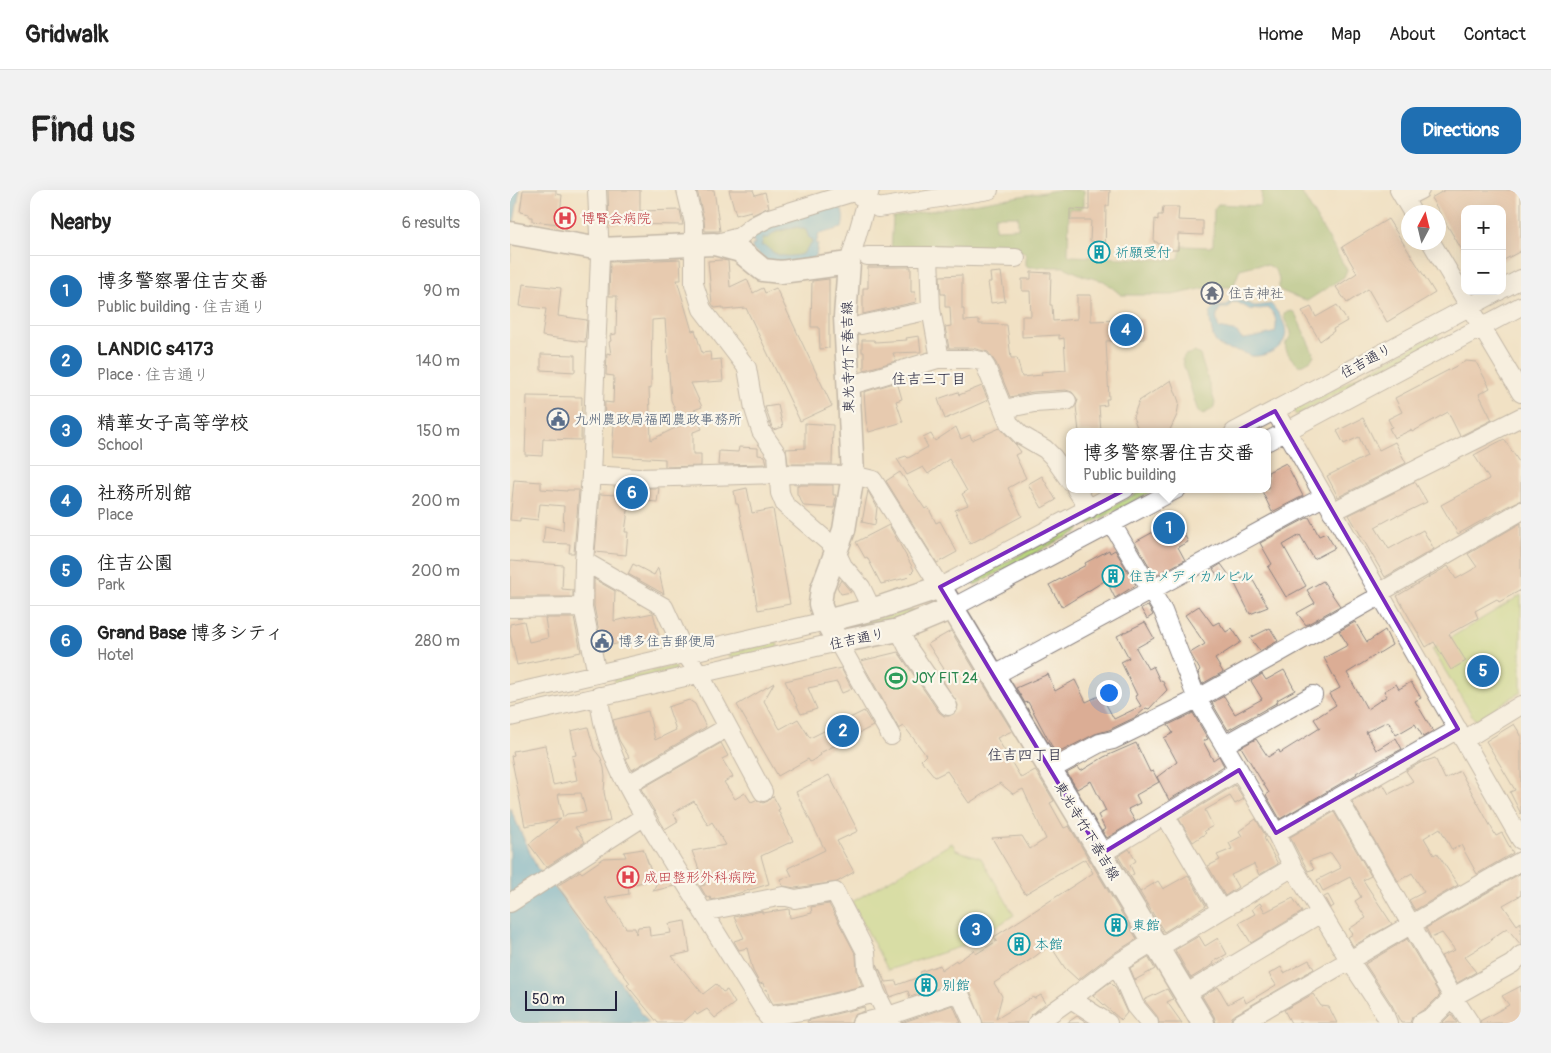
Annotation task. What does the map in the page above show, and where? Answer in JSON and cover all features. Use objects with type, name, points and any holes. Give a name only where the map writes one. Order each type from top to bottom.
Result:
[{"type":"main road","points":[[510,233],[600,249],[704,245],[740,251],[763,270],[781,272],[858,260]]},
{"type":"main road","name":"東光寺竹下春吉線","points":[[838,642],[826,621],[820,604],[822,589],[844,530],[852,475],[845,317],[858,260]]},
{"type":"main road","name":"東光寺竹下春吉線","points":[[940,587],[1156,945],[1187,993],[1203,1023]]},
{"type":"main road","name":"住吉通り","points":[[826,621],[872,610],[940,587]]},
{"type":"main road","name":"住吉通り","points":[[838,642],[898,630],[952,608]]},
{"type":"street","points":[[597,190],[600,258],[591,475],[584,561],[583,607],[597,674]]},
{"type":"street","points":[[686,190],[694,223],[704,245],[694,284],[702,309],[747,368],[754,409],[761,431],[777,454],[780,493],[785,505],[828,541],[837,552],[840,561],[861,587],[872,610]]},
{"type":"street","points":[[704,245],[739,237],[753,226],[769,218],[843,192],[869,195],[878,208],[989,190]]},
{"type":"street","points":[[1405,200],[1420,190]]},
{"type":"street","points":[[869,195],[858,260],[929,256],[1016,258]]},
{"type":"street","points":[[1436,250],[1521,393]]},
{"type":"street","points":[[929,256],[931,310],[940,359]]},
{"type":"street","points":[[1506,287],[1521,279]]},
{"type":"street","name":"住吉通り","points":[[1242,428],[1492,295]]},
{"type":"street","name":"住吉通り","points":[[1271,439],[1521,306]]},
{"type":"street","points":[[860,325],[931,310]]},
{"type":"street","points":[[848,386],[896,370],[940,359],[982,361],[1009,423],[1021,435],[1045,449],[1054,457],[1066,475]]},
{"type":"street","points":[[1004,409],[1034,403],[1066,401]]},
{"type":"street","points":[[1275,411],[1521,840]]},
{"type":"street","points":[[993,676],[1150,591],[1328,504],[1521,417]]},
{"type":"street","points":[[591,475],[638,478],[779,474],[852,475],[873,480],[940,587]]},
{"type":"street","points":[[1079,493],[1089,509]]},
{"type":"street","name":"住吉通り","points":[[940,587],[1118,493]]},
{"type":"street","name":"住吉通り","points":[[952,608],[1170,493]]},
{"type":"street","points":[[1050,770],[1100,743],[1113,740],[1197,698],[1374,598],[1379,593],[1521,511]]},
{"type":"street","points":[[1112,524],[1163,611],[1197,698],[1321,913],[1383,1011],[1386,1022]]},
{"type":"street","points":[[584,561],[664,607],[686,652],[764,792]]},
{"type":"street","points":[[510,608],[583,607]]},
{"type":"street","name":"住吉通り","points":[[510,694],[826,621]]},
{"type":"street","points":[[898,630],[908,648],[948,706]]},
{"type":"street","points":[[838,642],[891,736]]},
{"type":"street","name":"住吉通り","points":[[510,717],[838,642]]},
{"type":"street","points":[[1224,745],[1313,695]]},
{"type":"street","points":[[599,696],[600,712],[607,740],[627,785],[769,1019],[876,993]]},
{"type":"street","points":[[1276,833],[1338,798],[1521,705]]},
{"type":"street","points":[[627,785],[728,727]]},
{"type":"street","points":[[1101,854],[1239,770]]},
{"type":"street","points":[[1338,798],[1453,997],[1470,1023]]},
{"type":"street","points":[[1164,815],[1221,910]]},
{"type":"street","points":[[510,903],[645,816]]},
{"type":"street","points":[[1241,1023],[1521,861]]},
{"type":"street","points":[[1037,1023],[1062,1016],[1072,999],[1117,964],[1221,910],[1294,867]]},
{"type":"street","points":[[703,912],[783,896],[795,899],[835,892],[866,952],[867,968],[889,1020]]},
{"type":"street","points":[[1187,993],[1321,913]]},
{"type":"street","points":[[1421,1023],[1434,1016],[1453,997],[1512,964],[1521,955]]},
{"type":"street","points":[[1117,964],[1135,1006],[1148,1023]]},
{"type":"street","points":[[861,1023],[889,1020],[959,992],[973,1023]]},
{"type":"street","points":[[1072,999],[1108,1023]]},
{"type":"highlighted area","points":[[1275,411],[1458,729],[1276,833],[1239,770],[1101,854],[940,587]]},
{"type":"green space","points":[[1057,190],[1084,190],[1084,205],[1081,209],[1069,209],[1068,254],[1070,256],[1176,260],[1179,258],[1182,246],[1210,247],[1213,245],[1214,209],[1218,204],[1259,206],[1261,204],[1262,190],[1300,190],[1347,270],[1344,277],[1307,301],[1281,291],[1279,278],[1275,270],[1267,265],[1256,265],[1240,269],[1234,285],[1231,287],[1210,287],[1173,295],[1121,295],[1104,281],[1084,276],[1064,267],[1028,267],[1024,252],[891,252],[893,217]],"holes":[[[995,216],[1018,216],[1018,228],[995,229]]]},
{"type":"green space","points":[[798,227],[806,230],[809,238],[812,239],[812,244],[803,254],[782,256],[761,246],[763,238],[776,232]]},
{"type":"green space","points":[[1291,311],[1295,313],[1314,355],[1311,360],[1300,366],[1290,356],[1285,346],[1291,334],[1284,318],[1284,313]]},
{"type":"green space","points":[[1437,334],[1439,338],[1296,415],[1294,411]]},
{"type":"green space","points":[[1195,352],[1200,355],[1215,403],[1213,409],[1203,414],[1198,412],[1182,360],[1185,355]]},
{"type":"green space","points":[[1138,493],[1148,493],[1088,525],[1086,521]]},
{"type":"green space","points":[[1077,525],[1079,530],[974,585],[971,581]]},
{"type":"green space","points":[[1521,595],[1521,692],[1475,720],[1432,649]]},
{"type":"green space","points":[[913,610],[913,614],[858,628],[857,623]]},
{"type":"green space","points":[[777,642],[778,647],[730,658],[729,653]]},
{"type":"green space","points":[[675,666],[676,670],[615,684],[614,679]]},
{"type":"green space","points":[[952,843],[956,850],[981,858],[1014,915],[972,943],[888,970],[852,902]]},
{"type":"water","points":[[510,190],[520,190],[514,222],[510,262]]},
{"type":"water","points":[[837,204],[843,215],[842,228],[819,234],[816,244],[818,244],[816,256],[814,258],[772,264],[752,249],[752,245],[755,242],[752,241],[752,236],[757,229]],"holes":[[[798,227],[806,230],[809,238],[812,239],[812,244],[803,254],[782,256],[761,246],[763,238],[769,238],[778,231]]]},
{"type":"water","points":[[1236,299],[1255,306],[1271,304],[1285,327],[1286,334],[1281,345],[1265,355],[1252,356],[1219,345],[1213,337],[1210,313],[1214,307],[1226,306],[1231,300]],"holes":[[[1237,302],[1251,310],[1268,308],[1274,315],[1276,322],[1275,332],[1242,339],[1237,332],[1219,328],[1217,317],[1221,308],[1229,308],[1231,303]]]},
{"type":"water","points":[[510,808],[537,868],[560,894],[649,1023],[510,1023]]},
{"type":"building","points":[[523,190],[556,190],[556,194],[562,195],[559,224],[532,221],[532,217],[529,217],[529,214],[520,212]]},
{"type":"building","points":[[608,190],[640,190],[640,211],[680,210],[683,225],[609,224]]},
{"type":"building","points":[[697,190],[714,190],[720,231],[705,231]]},
{"type":"building","points":[[729,190],[753,190],[755,195],[765,192],[769,207],[752,215],[751,211],[736,215]]},
{"type":"building","points":[[1089,190],[1110,190],[1109,206],[1106,206],[1105,256],[1093,256],[1093,241],[1090,241],[1091,220],[1070,220],[1070,209],[1089,210]]},
{"type":"building","points":[[1445,190],[1521,190],[1521,251],[1506,259],[1506,205],[1461,205],[1461,248],[1446,223],[1446,205],[1435,205],[1431,198]]},
{"type":"building","points":[[1163,207],[1179,207],[1178,220],[1203,221],[1203,235],[1178,234],[1178,250],[1162,250],[1162,244],[1154,242],[1155,219],[1158,220],[1158,215],[1162,215]]},
{"type":"building","points":[[1388,219],[1401,239],[1401,250],[1408,250],[1435,293],[1387,322],[1368,289],[1347,303],[1336,287],[1357,273],[1342,247]]},
{"type":"building","points":[[680,259],[681,280],[677,280],[692,331],[695,330],[702,353],[710,352],[711,360],[721,359],[723,381],[691,383],[702,407],[694,410],[694,413],[702,429],[693,432],[693,454],[701,454],[701,466],[665,467],[665,459],[612,456],[614,424],[604,424],[605,402],[613,403],[614,376],[606,375],[607,353],[611,354],[610,335],[616,334],[617,296],[609,296],[610,262]],"holes":[[[665,319],[671,400],[681,425],[651,440],[649,388],[651,388],[652,320]]]},
{"type":"building","points":[[708,261],[728,261],[730,287],[747,279],[753,293],[763,288],[765,293],[776,288],[832,406],[800,421],[746,308],[723,310],[723,307],[715,308],[712,304]]},
{"type":"building","points":[[868,267],[911,267],[911,292],[915,292],[916,302],[863,314],[863,288],[868,288]]},
{"type":"building","points":[[1001,272],[1005,301],[991,303],[988,282],[991,282],[990,273]]},
{"type":"building","points":[[1031,272],[1051,273],[1050,305],[1052,305],[1053,321],[1077,319],[1077,295],[1091,295],[1091,321],[1119,320],[1118,313],[1129,312],[1129,319],[1143,319],[1144,339],[1106,341],[1109,399],[1106,399],[1107,405],[1099,406],[1101,428],[1079,428],[1076,406],[1078,400],[1072,392],[1066,390],[1033,392],[1010,397],[996,363],[988,352],[972,348],[949,348],[945,327],[951,326],[950,307],[945,307],[945,294],[941,294],[940,276],[962,275],[964,321],[979,320],[979,324],[1007,325],[1011,358],[1017,358],[1022,377],[1042,375],[1041,372],[1066,370],[1064,338],[1059,339],[1059,335],[1022,337],[1022,316],[1031,316],[1030,291],[1022,291],[1022,279],[1031,279]]},
{"type":"building","points":[[829,279],[829,348],[820,349],[819,327],[811,327],[812,281]]},
{"type":"building","points":[[523,284],[561,288],[558,316],[587,320],[585,342],[542,336],[546,309],[520,306]]},
{"type":"building","points":[[1337,305],[1347,321],[1333,329],[1334,331],[1320,341],[1302,311],[1311,307],[1316,317]]},
{"type":"building","points":[[919,336],[921,352],[893,353],[896,361],[864,370],[862,340],[874,340],[875,342],[907,340],[906,338]]},
{"type":"building","points":[[541,354],[575,355],[575,372],[541,370]]},
{"type":"building","points":[[1466,361],[1476,362],[1490,388],[1479,394],[1492,420],[1460,436],[1448,412],[1412,432],[1411,430],[1394,438],[1389,428],[1392,427],[1388,419],[1402,412],[1395,398]]},
{"type":"building","points":[[1171,380],[1179,402],[1177,415],[1171,428],[1137,428],[1133,417],[1139,401]]},
{"type":"building","points":[[897,382],[902,399],[896,401],[903,422],[869,432],[866,421],[864,392]]},
{"type":"building","points":[[982,386],[988,400],[945,419],[938,399],[958,392],[959,395]]},
{"type":"building","points":[[527,396],[582,397],[581,440],[543,439],[542,456],[525,455]]},
{"type":"building","points":[[778,405],[783,427],[773,430],[765,407]]},
{"type":"building","points":[[1363,418],[1379,450],[1395,442],[1406,463],[1338,497],[1327,476],[1367,456],[1359,437],[1344,444],[1337,431]]},
{"type":"building","points":[[805,423],[833,425],[832,464],[788,464],[786,449],[805,448]]},
{"type":"building","points":[[956,427],[961,439],[970,435],[972,440],[1000,428],[1021,452],[1015,455],[1026,478],[1008,488],[1022,516],[970,544],[955,510],[968,505],[962,494],[967,491],[949,459],[928,474],[923,467],[907,475],[897,459],[906,456],[908,458],[928,447],[923,438],[931,434],[935,441]]},
{"type":"building","points":[[1504,439],[1521,465],[1521,500],[1458,534],[1441,505],[1489,479],[1474,455]]},
{"type":"building","points":[[739,447],[758,448],[758,455],[765,456],[767,464],[718,465],[719,451],[738,452]]},
{"type":"building","points":[[1286,463],[1303,496],[1272,512],[1263,493],[1271,493],[1271,470]]},
{"type":"building","points":[[900,472],[925,509],[928,507],[936,523],[940,521],[957,552],[937,563],[886,481]]},
{"type":"building","points":[[1042,476],[1056,500],[1042,508],[1028,484]]},
{"type":"building","points":[[514,480],[541,482],[541,489],[579,490],[574,553],[569,553],[570,544],[543,543],[545,526],[563,530],[564,506],[540,504],[538,520],[520,518],[520,521],[510,520]]},
{"type":"building","points":[[1415,482],[1427,502],[1375,527],[1389,549],[1423,530],[1434,549],[1385,577],[1349,515]]},
{"type":"building","points":[[797,485],[833,485],[833,495],[836,495],[834,508],[804,506],[797,494]]},
{"type":"building","points":[[633,488],[659,488],[657,502],[632,500]]},
{"type":"building","points":[[747,488],[752,513],[773,509],[790,604],[758,610],[734,491]]},
{"type":"building","points":[[868,491],[877,507],[875,525],[862,522]]},
{"type":"building","points":[[600,494],[630,496],[625,532],[628,532],[626,555],[595,552]]},
{"type":"building","points":[[1309,517],[1319,536],[1326,533],[1335,548],[1314,559],[1300,535],[1283,545],[1306,586],[1286,597],[1268,567],[1272,564],[1260,543]]},
{"type":"building","points":[[1177,519],[1188,542],[1178,547],[1185,560],[1155,576],[1135,542]]},
{"type":"building","points":[[1521,523],[1521,590],[1499,602],[1497,599],[1475,611],[1478,618],[1449,634],[1466,661],[1451,670],[1434,642],[1426,647],[1397,596],[1448,566],[1456,579],[1477,567],[1468,554]]},
{"type":"building","points":[[889,525],[914,570],[906,578],[881,584],[867,557],[865,558],[856,542]]},
{"type":"building","points":[[1109,550],[1110,553],[1115,550],[1136,585],[1115,598],[1106,580],[1062,607],[1049,585]]},
{"type":"building","points":[[510,561],[563,565],[562,589],[573,590],[573,597],[510,597]]},
{"type":"building","points":[[633,564],[654,575],[658,568],[664,594],[628,574]]},
{"type":"building","points":[[1221,564],[1229,575],[1221,580],[1213,569]]},
{"type":"building","points":[[1250,575],[1268,607],[1250,614],[1234,582]]},
{"type":"building","points":[[594,579],[615,591],[614,621],[653,613],[659,635],[602,647],[594,606]]},
{"type":"building","points":[[841,580],[851,592],[841,594],[837,587]]},
{"type":"building","points":[[1323,581],[1340,606],[1306,625],[1297,613],[1315,603],[1307,590]]},
{"type":"building","points":[[1148,606],[1153,615],[1147,619],[1141,609]]},
{"type":"building","points":[[1199,606],[1213,625],[1219,622],[1226,632],[1232,628],[1241,642],[1215,659],[1223,672],[1202,684],[1198,672],[1200,670],[1190,653],[1205,644],[1185,615]]},
{"type":"building","points":[[545,618],[574,618],[581,652],[517,665],[510,634],[510,624],[524,621],[529,642],[548,638]]},
{"type":"building","points":[[1145,622],[1154,638],[1136,648],[1148,669],[1153,666],[1160,681],[1162,680],[1167,690],[1149,709],[1146,708],[1136,717],[1109,730],[1095,734],[1056,754],[1028,702],[1025,703],[1016,688],[1048,674],[1055,691],[1075,680],[1086,702],[1101,695],[1114,719],[1141,706],[1121,662],[1129,658],[1117,636]]},
{"type":"building","points":[[1355,622],[1367,642],[1385,630],[1392,645],[1347,673],[1367,709],[1387,696],[1384,691],[1396,684],[1399,689],[1411,682],[1421,698],[1415,701],[1433,731],[1423,737],[1415,724],[1396,735],[1388,721],[1366,732],[1376,750],[1396,738],[1402,749],[1356,773],[1280,819],[1266,795],[1269,793],[1241,747],[1256,739],[1268,757],[1279,750],[1280,753],[1320,728],[1314,719],[1336,705],[1329,694],[1340,688],[1324,658],[1348,645],[1339,631]]},
{"type":"building","points":[[1270,628],[1278,641],[1260,651],[1250,638]]},
{"type":"building","points":[[951,631],[1012,731],[997,738],[1021,778],[1035,770],[1054,801],[1050,803],[1064,828],[1069,826],[1137,939],[1111,955],[1078,980],[1065,968],[1050,945],[994,983],[1002,996],[996,1019],[1033,997],[1034,999],[1041,995],[1046,1003],[1031,1015],[1027,1023],[983,1023],[969,988],[961,982],[910,997],[908,991],[890,997],[878,966],[886,982],[896,981],[897,985],[922,976],[920,972],[940,965],[941,970],[974,950],[976,954],[997,941],[994,937],[1093,873],[1085,859],[1025,894],[992,838],[1022,836],[1030,849],[1046,839],[1023,789],[1013,794],[1000,783],[969,803],[947,771],[935,777],[921,760],[926,755],[904,726],[899,729],[861,661],[898,652],[939,712],[944,716],[949,716],[957,711],[958,705],[938,673],[944,669],[928,644]]},
{"type":"building","points":[[841,668],[852,689],[842,693],[837,682],[808,688],[817,709],[801,714],[785,681]]},
{"type":"building","points":[[1284,670],[1295,690],[1277,700],[1278,702],[1228,730],[1212,703],[1224,696],[1235,714],[1262,699],[1251,681],[1262,674],[1266,680]]},
{"type":"building","points":[[774,683],[764,701],[780,729],[798,719],[810,738],[864,711],[873,726],[820,753],[821,755],[810,762],[808,759],[778,776],[737,705]]},
{"type":"building","points":[[689,700],[695,704],[706,727],[632,770],[626,759],[629,757],[619,740],[613,720],[648,711],[655,740],[676,730],[668,707]]},
{"type":"building","points":[[1193,713],[1208,739],[1203,741],[1213,760],[1219,756],[1224,766],[1169,800],[1157,777],[1177,762],[1164,738],[1173,733],[1168,725]]},
{"type":"building","points":[[1514,724],[1521,735],[1521,814],[1510,792],[1515,790],[1486,741]]},
{"type":"building","points":[[588,727],[594,749],[601,758],[604,768],[604,792],[610,821],[575,827],[585,842],[546,867],[529,844],[561,819],[525,826],[511,756],[514,755],[513,751],[545,745],[553,785],[577,780],[572,756],[576,755],[571,731]],"holes":[[[581,793],[586,812],[567,814],[563,817],[558,794]]]},
{"type":"building","points":[[721,743],[728,756],[722,759],[733,777],[724,782],[735,799],[745,793],[751,802],[756,800],[763,803],[773,796],[793,841],[761,856],[769,884],[711,900],[710,897],[707,898],[700,886],[705,885],[692,851],[726,845],[712,822],[708,825],[694,801],[673,813],[678,821],[665,829],[641,789]]},
{"type":"building","points":[[1136,743],[1150,772],[1153,771],[1159,782],[1136,795],[1140,803],[1128,809],[1135,821],[1107,838],[1102,831],[1105,829],[1098,815],[1106,811],[1091,781],[1077,789],[1067,773],[1078,767],[1081,771],[1104,757]]},
{"type":"building","points":[[1435,758],[1445,779],[1460,771],[1496,836],[1502,833],[1513,853],[1477,874],[1461,845],[1452,850],[1440,828],[1424,838],[1434,855],[1437,853],[1458,885],[1415,910],[1409,900],[1424,892],[1412,873],[1398,881],[1352,802],[1383,784],[1389,794],[1413,781],[1406,771],[1420,763]]},
{"type":"building","points":[[829,775],[858,831],[837,841],[854,872],[837,882],[795,888],[783,886],[780,879],[792,876],[788,868],[825,850],[796,792]]},
{"type":"building","points":[[1235,785],[1244,799],[1235,804],[1230,796],[1205,810],[1213,826],[1204,831],[1206,833],[1193,842],[1179,819]]},
{"type":"building","points":[[1334,812],[1371,876],[1363,880],[1392,924],[1353,946],[1348,937],[1353,934],[1349,929],[1366,918],[1355,901],[1361,897],[1350,877],[1323,891],[1317,880],[1341,868],[1331,853],[1309,861],[1314,869],[1308,871],[1290,837]]},
{"type":"building","points":[[1256,819],[1278,864],[1259,875],[1254,864],[1231,875],[1238,887],[1225,896],[1208,866],[1220,860],[1217,855],[1232,849],[1229,843],[1242,836],[1239,831]]},
{"type":"building","points":[[643,849],[654,879],[628,886],[629,894],[605,898],[626,928],[635,928],[636,934],[638,927],[649,926],[650,936],[671,933],[669,924],[685,921],[690,952],[672,956],[703,994],[716,984],[723,992],[727,990],[735,1003],[715,1018],[707,1009],[697,1015],[695,1012],[682,1023],[658,1023],[627,985],[630,983],[557,886],[580,871],[582,873],[604,858],[626,857],[624,852]]},
{"type":"building","points":[[1129,849],[1136,861],[1130,865],[1134,874],[1130,876],[1118,856]]},
{"type":"building","points":[[1521,873],[1521,895],[1503,905],[1517,925],[1521,922],[1521,945],[1507,928],[1492,940],[1464,957],[1476,972],[1457,983],[1441,956],[1455,950],[1442,933],[1431,938],[1426,928]]},
{"type":"building","points":[[1188,875],[1206,906],[1164,932],[1133,881],[1140,892],[1158,881],[1163,889]]},
{"type":"building","points":[[669,877],[674,886],[653,891],[658,880]]},
{"type":"building","points":[[1328,895],[1334,906],[1330,908],[1324,897]]},
{"type":"building","points":[[1293,898],[1302,912],[1251,943],[1239,923],[1255,914],[1252,909],[1260,903],[1265,912]]},
{"type":"building","points":[[829,904],[856,955],[857,971],[862,986],[806,1000],[773,1004],[767,989],[765,990],[763,983],[760,984],[753,971],[747,948],[739,950],[734,941],[744,938],[734,917],[762,911],[762,913],[789,909],[790,918],[812,913],[811,907]]},
{"type":"building","points":[[1199,936],[1205,946],[1218,938],[1227,954],[1191,978],[1175,950]]},
{"type":"building","points":[[1407,939],[1440,995],[1428,1007],[1412,1017],[1410,1023],[1401,1023],[1392,1005],[1365,964]]},
{"type":"building","points":[[1148,957],[1155,969],[1135,980],[1130,968]]},
{"type":"building","points":[[1309,960],[1314,969],[1236,1014],[1232,1017],[1230,1023],[1216,1023],[1202,996],[1218,987],[1228,1004],[1243,996],[1246,1003],[1276,985],[1269,974],[1281,967],[1284,973]]},
{"type":"building","points":[[1110,982],[1115,987],[1127,1013],[1121,1020],[1093,995]]},
{"type":"building","points":[[1521,986],[1521,1023],[1481,1023],[1480,1021],[1509,1005],[1502,996]]},
{"type":"building","points":[[1167,989],[1173,999],[1167,1002],[1182,1023],[1159,1023],[1157,1016],[1144,1000]]},
{"type":"building","points":[[1313,994],[1321,1006],[1329,1007],[1337,1023],[1291,1023],[1284,1010]]},
{"type":"building","points":[[953,1005],[961,1023],[901,1023]]},
{"type":"building","points":[[864,1007],[865,1011],[854,1015],[851,1023],[808,1023],[807,1021]]},
{"type":"building","points":[[1451,1014],[1457,1023],[1442,1023]]},
{"type":"building","points":[[1077,1016],[1088,1023],[1067,1023]]},
{"type":"place","name":"博腎会病院","points":[[565,218]]},
{"type":"place","name":"祈願受付","points":[[1099,252]]},
{"type":"place","name":"住吉神社","points":[[1212,293]]},
{"type":"place","name":"社務所別館","points":[[1126,330]]},
{"type":"place","name":"九州農政局福岡農政事務所","points":[[558,419]]},
{"type":"place","name":"Grand Base 博多シティ","points":[[632,493]]},
{"type":"place","name":"博多警察署住吉交番","points":[[1169,528]]},
{"type":"place","name":"住吉メディカルビル","points":[[1113,576]]},
{"type":"place","name":"博多住吉郵便局","points":[[602,641]]},
{"type":"place","name":"住吉公園","points":[[1483,671]]},
{"type":"place","name":"JOY FIT 24","points":[[896,678]]},
{"type":"place","name":"LANDIC s4173","points":[[843,731]]},
{"type":"place","name":"成田整形外科病院","points":[[628,877]]},
{"type":"place","name":"東館","points":[[1116,925]]},
{"type":"place","name":"精華女子高等学校","points":[[976,930]]},
{"type":"place","name":"本館","points":[[1019,944]]},
{"type":"place","name":"別館","points":[[926,985]]},
{"type":"district","name":"住吉三丁目","points":[[929,379]]},
{"type":"district","name":"住吉四丁目","points":[[1025,755]]}]
